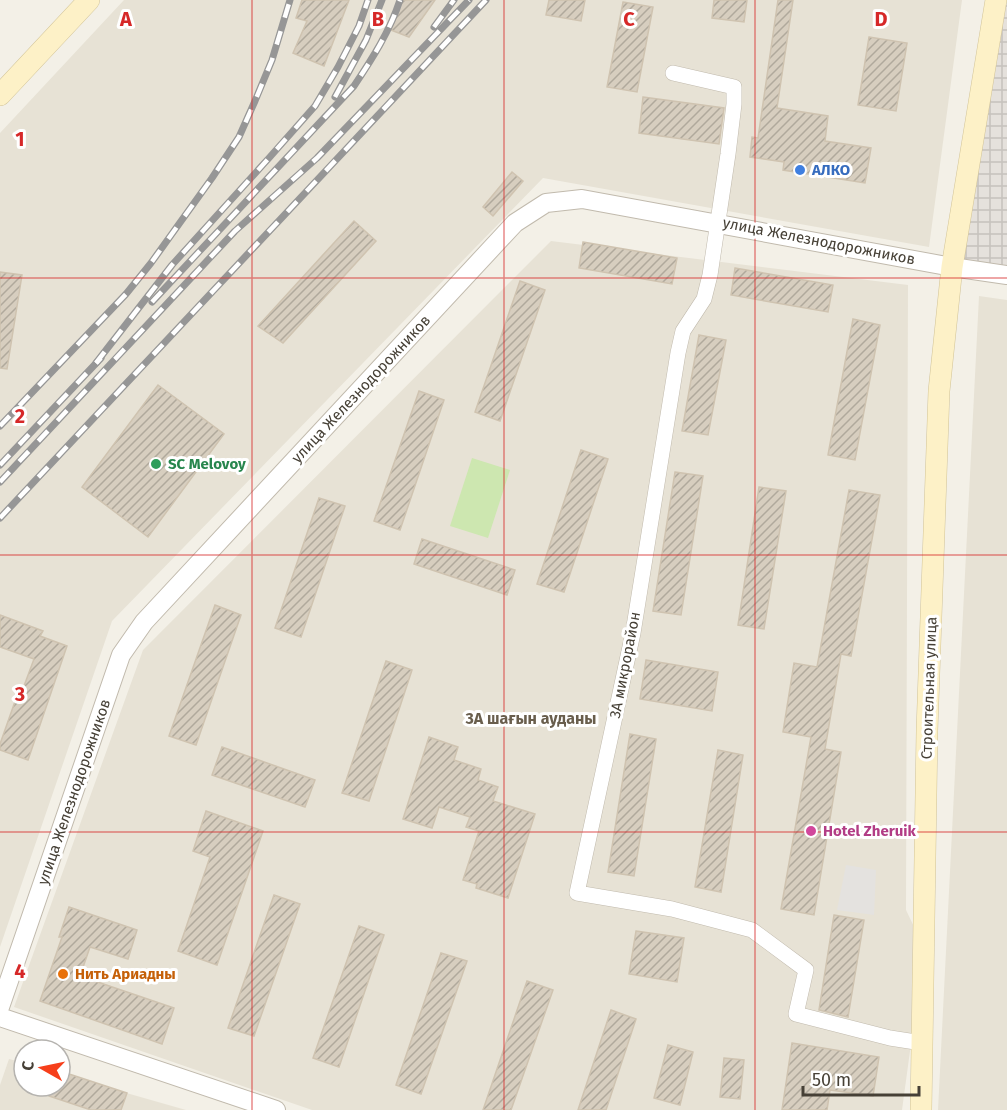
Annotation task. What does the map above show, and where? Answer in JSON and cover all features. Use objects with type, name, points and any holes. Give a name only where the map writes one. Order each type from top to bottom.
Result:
[{"type":"main road","points":[[0,95],[88,0]]},
{"type":"main road","name":"Строительная улица","points":[[921,1110],[927,731],[939,391],[952,267],[996,0]]},
{"type":"street","name":"3А микрорайон","points":[[673,74],[734,87],[728,154],[710,275],[704,299],[683,332],[678,353],[633,633],[577,893],[672,909],[752,930],[806,970],[796,1014],[890,1038],[922,1043]]},
{"type":"street","name":"улица Железнодорожников","points":[[0,1007],[121,655],[144,622],[515,223],[546,203],[582,199],[952,267],[1007,275]]},
{"type":"street","points":[[0,1017],[276,1110]]},
{"type":"shaded area","points":[[124,0],[962,0],[929,247],[543,178],[112,621],[0,947],[0,133]]},
{"type":"shaded area","points":[[996,0],[1007,0],[1007,275],[952,267]]},
{"type":"shaded area","name":"3А шағын ауданы","points":[[551,241],[908,285],[906,910],[917,933],[913,1029],[902,1110],[312,1110],[14,1007],[143,650]]},
{"type":"shaded area","points":[[979,296],[1007,300],[1007,1110],[938,1110]]},
{"type":"shaded area","points":[[846,865],[876,870],[874,915],[837,910]]},
{"type":"shaded area","points":[[9,1059],[12,1060],[12,1098],[72,1098],[72,1077],[186,1110],[0,1110],[0,1085]]},
{"type":"green space","points":[[472,458],[510,470],[488,538],[450,526]]},
{"type":"building","points":[[302,0],[349,0],[324,66],[293,53],[307,21],[296,18]]},
{"type":"building","points":[[402,0],[435,0],[409,37],[391,30]]},
{"type":"building","points":[[549,0],[585,0],[581,21],[546,15]]},
{"type":"building","points":[[714,0],[747,0],[744,22],[712,18]]},
{"type":"building","points":[[778,0],[793,0],[777,108],[828,116],[825,141],[871,148],[865,183],[783,170],[784,162],[750,157],[752,137],[758,138]]},
{"type":"building","points":[[623,2],[653,7],[637,92],[607,87]]},
{"type":"building","points":[[869,37],[907,43],[896,111],[858,105]]},
{"type":"building","points":[[643,97],[724,108],[719,144],[639,133]]},
{"type":"building","points":[[512,172],[523,181],[493,216],[483,207]]},
{"type":"building","points":[[354,221],[376,241],[283,343],[258,326]]},
{"type":"building","points":[[583,242],[677,258],[672,284],[579,268]]},
{"type":"building","points":[[735,268],[833,285],[828,312],[731,295]]},
{"type":"building","points":[[0,272],[22,275],[7,369],[0,368]]},
{"type":"building","points":[[520,281],[545,290],[500,421],[475,412]]},
{"type":"building","points":[[853,319],[880,325],[855,460],[828,455]]},
{"type":"building","points":[[699,335],[726,340],[708,435],[682,431]]},
{"type":"building","points":[[158,385],[224,434],[148,537],[82,487]]},
{"type":"building","points":[[419,391],[444,400],[400,530],[374,521]]},
{"type":"building","points":[[581,450],[608,459],[564,592],[537,584]]},
{"type":"building","points":[[675,472],[703,476],[681,615],[653,611]]},
{"type":"building","points":[[759,487],[786,491],[764,629],[738,625]]},
{"type":"building","points":[[849,490],[880,495],[851,656],[841,654],[825,749],[841,752],[814,915],[781,909],[811,737],[783,732],[794,663],[817,667]]},
{"type":"building","points":[[319,498],[345,506],[301,637],[275,628]]},
{"type":"building","points":[[422,539],[515,570],[507,595],[414,564]]},
{"type":"building","points":[[215,605],[241,615],[196,745],[169,736]]},
{"type":"building","points":[[0,615],[43,631],[40,636],[67,646],[28,760],[0,750],[0,744],[18,693],[21,694],[34,659],[0,647]]},
{"type":"building","points":[[646,660],[718,672],[712,711],[640,699]]},
{"type":"building","points":[[386,661],[412,670],[369,801],[342,793]]},
{"type":"building","points":[[630,734],[656,739],[634,876],[608,872]]},
{"type":"building","points":[[429,737],[458,747],[454,760],[481,769],[478,780],[498,787],[493,801],[535,814],[508,898],[476,888],[477,884],[463,880],[479,831],[466,827],[470,817],[439,807],[432,828],[403,819]]},
{"type":"building","points":[[222,747],[315,780],[305,807],[212,775]]},
{"type":"building","points":[[718,750],[743,755],[721,892],[695,887]]},
{"type":"building","points":[[206,811],[263,831],[217,965],[178,951],[210,857],[193,851]]},
{"type":"building","points":[[274,895],[300,904],[254,1036],[228,1028]]},
{"type":"building","points":[[69,907],[137,930],[128,959],[90,947],[80,976],[174,1008],[162,1044],[40,1001],[62,937],[59,937]]},
{"type":"building","points":[[834,915],[864,920],[848,1017],[819,1010]]},
{"type":"building","points":[[359,926],[384,935],[339,1067],[313,1058]]},
{"type":"building","points":[[636,931],[684,938],[677,982],[629,974]]},
{"type":"building","points":[[441,953],[467,961],[421,1094],[396,1085]]},
{"type":"building","points":[[527,981],[553,990],[511,1110],[483,1110]]},
{"type":"building","points":[[611,1010],[636,1019],[606,1110],[578,1110]]},
{"type":"building","points":[[792,1043],[879,1057],[873,1096],[830,1090],[827,1110],[782,1110]]},
{"type":"building","points":[[668,1045],[693,1052],[680,1105],[654,1098]]},
{"type":"building","points":[[724,1058],[744,1060],[740,1099],[720,1097]]},
{"type":"building","points":[[72,1075],[127,1093],[121,1110],[91,1110],[55,1098],[72,1098]]},
{"type":"railway","points":[[0,426],[126,294],[212,178],[239,137],[255,101],[272,60],[290,0]]},
{"type":"railway","points":[[96,363],[172,265],[315,106],[359,26],[368,0]]},
{"type":"railway","points":[[335,97],[366,40],[382,0]]},
{"type":"railway","points":[[152,302],[354,86],[386,34],[400,0]]},
{"type":"railway","points":[[434,27],[454,0]]},
{"type":"railway","points":[[0,482],[235,231],[317,158],[469,0]]},
{"type":"railway","points":[[0,518],[486,0]]},
{"type":"railway","points":[[0,465],[101,358]]},
{"type":"place","name":"АЛКО","points":[[800,170]]},
{"type":"place","name":"SC Melovoy","points":[[156,464]]},
{"type":"place","name":"Hotel Zheruik","points":[[811,831]]},
{"type":"place","name":"Нить Ариадны","points":[[63,974]]},
{"type":"district","name":"3А шағын ауданы","points":[[531,718]]}]
